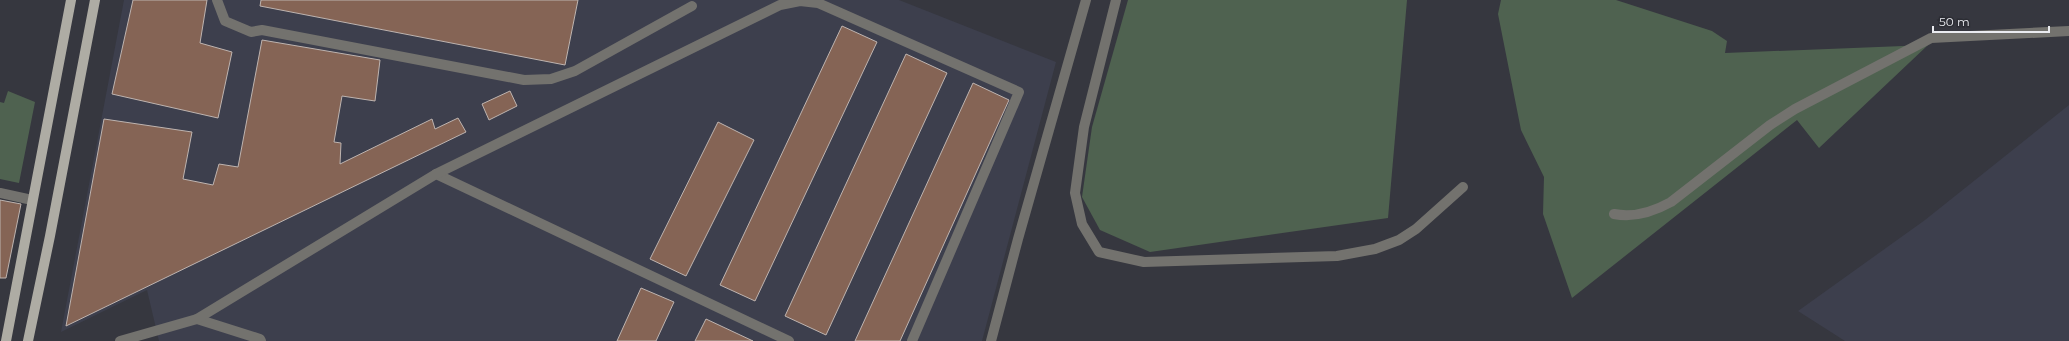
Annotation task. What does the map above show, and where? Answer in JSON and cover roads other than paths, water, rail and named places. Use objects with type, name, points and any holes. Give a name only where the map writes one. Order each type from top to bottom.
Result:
[{"type":"main road","points":[[6,341],[71,0]]},
{"type":"main road","points":[[28,341],[50,236],[95,0]]},
{"type":"street","points":[[217,0],[225,21],[250,32],[262,30],[524,80],[551,79],[575,72],[692,6]]},
{"type":"street","points":[[991,341],[1018,239],[1086,0]]},
{"type":"street","points":[[1116,0],[1084,127],[1075,193],[1082,224],[1099,252],[1144,262],[1337,256],[1375,249],[1398,240],[1416,229],[1463,187]]},
{"type":"street","points":[[120,341],[197,319],[436,174],[780,5],[800,1],[818,3],[1019,92],[912,341]]},
{"type":"street","points":[[1614,214],[1627,216],[1655,210],[1671,202],[1770,125],[1795,108],[1931,38],[2069,31]]},
{"type":"street","points":[[436,174],[789,341]]},
{"type":"street","points":[[0,192],[32,200]]},
{"type":"street","points":[[197,319],[260,339],[261,341]]}]
